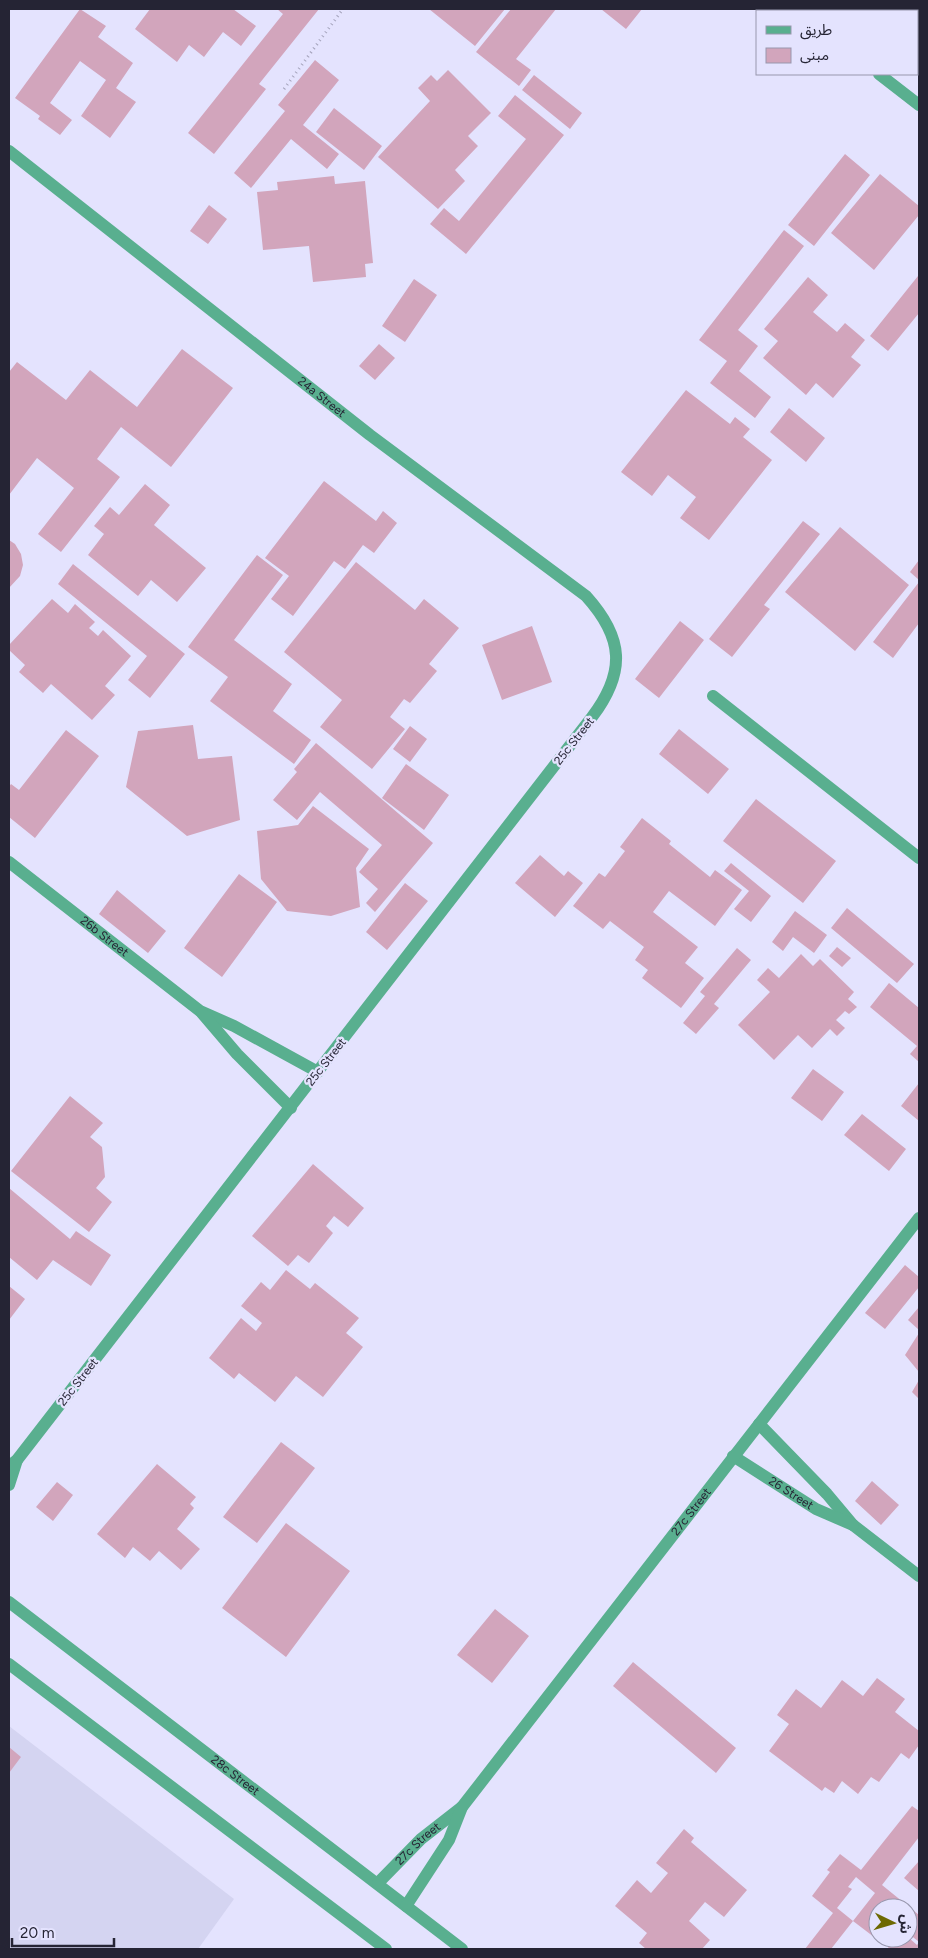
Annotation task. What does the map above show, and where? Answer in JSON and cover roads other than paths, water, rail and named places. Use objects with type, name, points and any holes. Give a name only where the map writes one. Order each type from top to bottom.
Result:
[{"type":"street","points":[[881,75],[919,105]]},
{"type":"street","name":"24a Street","points":[[9,151],[370,435],[586,596],[600,612],[611,632],[618,654]]},
{"type":"street","name":"25c Street","points":[[9,1485],[13,1463],[291,1108],[606,699],[615,677],[618,654]]},
{"type":"street","points":[[713,696],[919,858]]},
{"type":"street","name":"26b Street","points":[[9,862],[200,1011],[237,1054],[291,1108]]},
{"type":"street","name":"26b Street","points":[[200,1011],[234,1026],[318,1072]]},
{"type":"street","name":"27c Street","points":[[378,1883],[421,1839],[462,1808],[919,1218]]},
{"type":"street","name":"26 Street","points":[[760,1424],[827,1494],[853,1525],[919,1576]]},
{"type":"street","name":"26 Street","points":[[733,1456],[816,1509],[853,1525]]},
{"type":"street","name":"28c Street","points":[[9,1602],[462,1949]]},
{"type":"street","points":[[9,1664],[386,1949]]},
{"type":"street","name":"27c Street","points":[[406,1906],[449,1840],[462,1808]]}]
